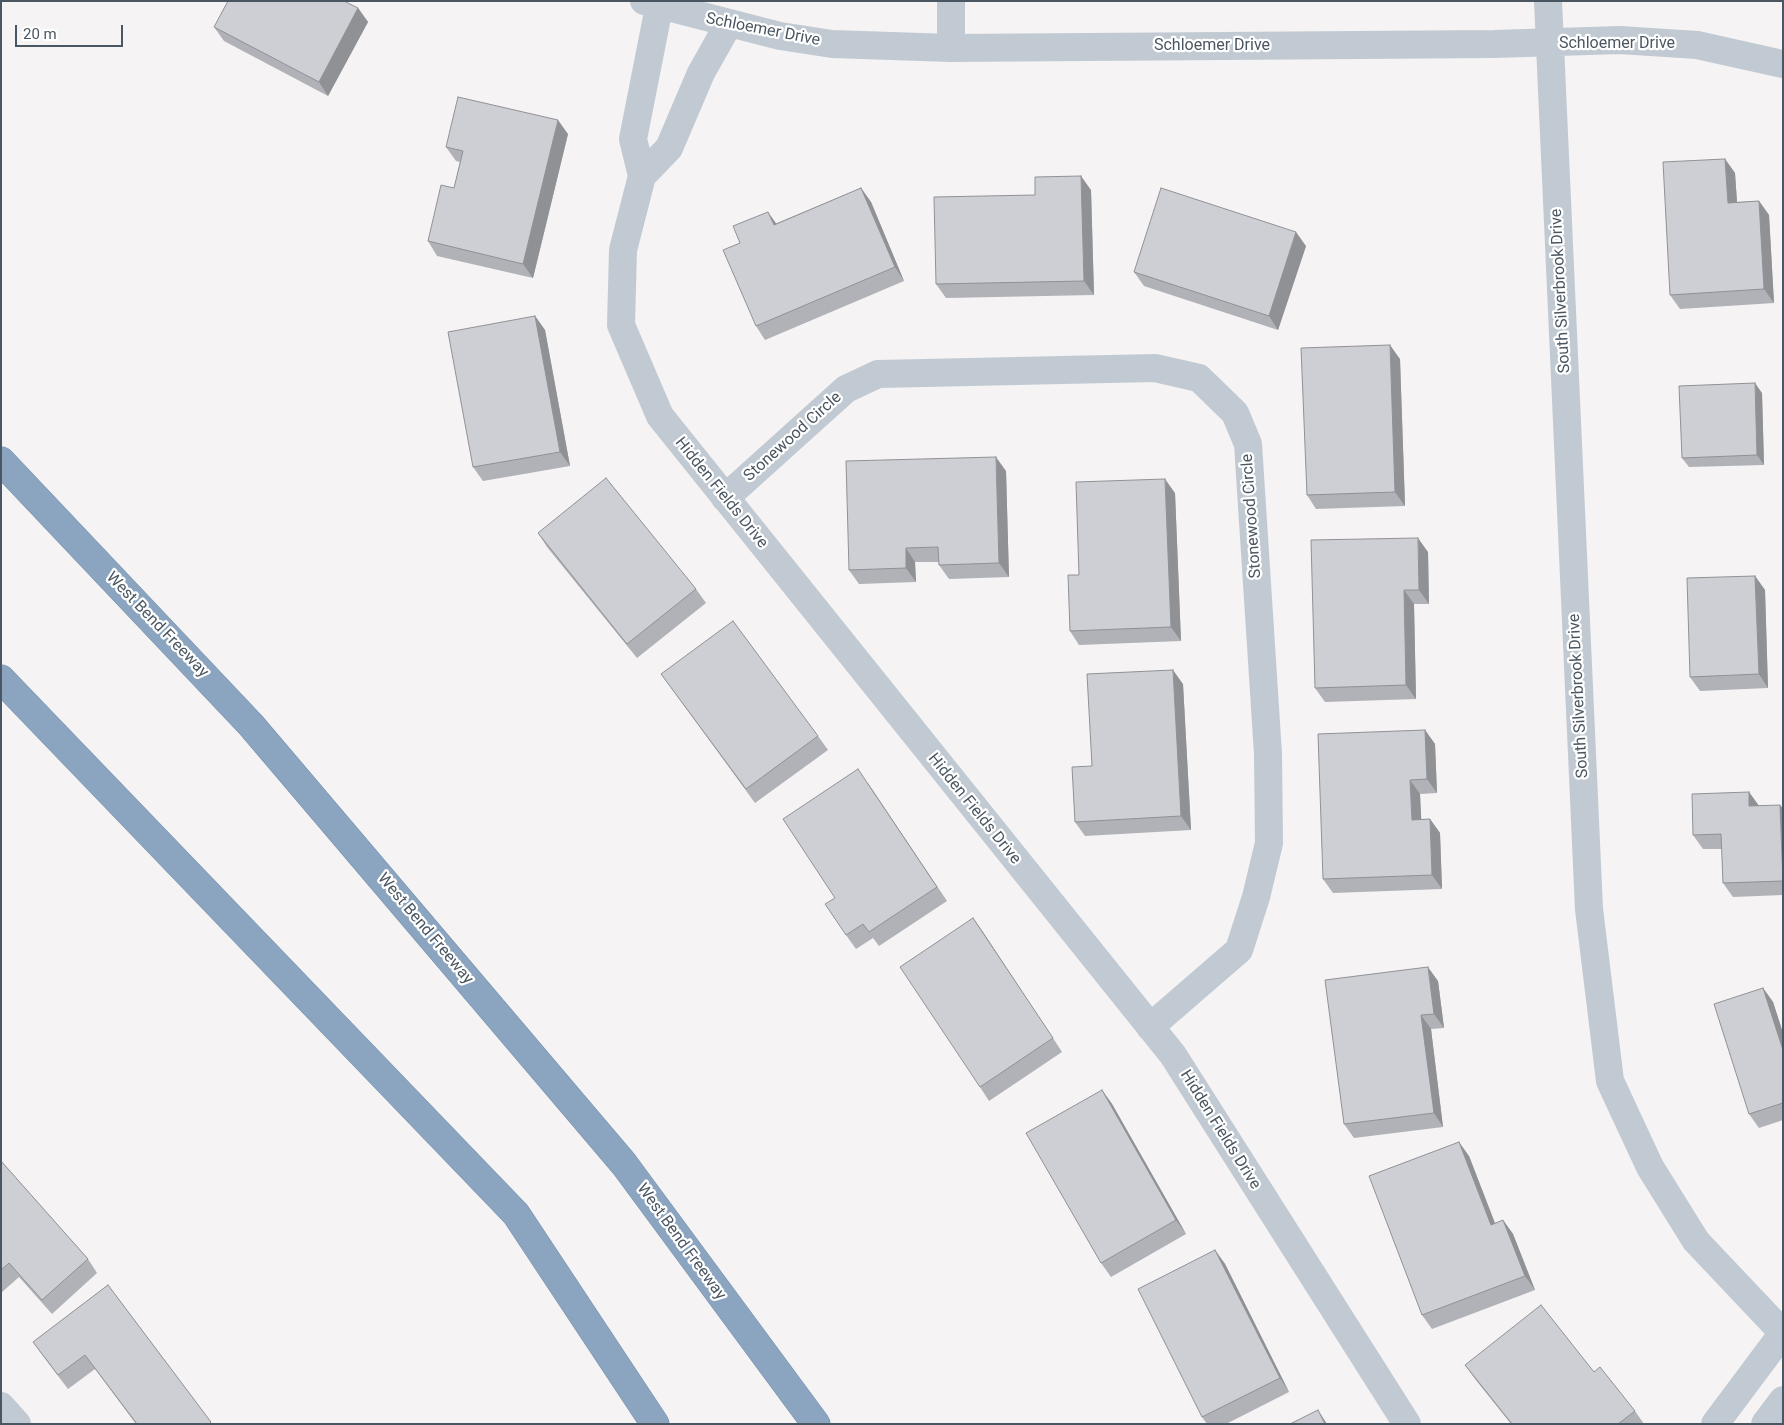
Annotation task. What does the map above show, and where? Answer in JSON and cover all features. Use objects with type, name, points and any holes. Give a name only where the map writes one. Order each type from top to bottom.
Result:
[{"type":"highway","name":"West Bend Freeway","points":[[1,461],[252,724],[612,1149],[816,1424]]},
{"type":"highway","points":[[1,679],[516,1214],[655,1424]]},
{"type":"street","points":[[951,1],[951,48]]},
{"type":"street","name":"South Silverbrook Drive","points":[[1548,1],[1589,909],[1610,1081],[1650,1167],[1696,1241],[1783,1333]]},
{"type":"street","name":"Schloemer Drive","points":[[651,4],[780,36],[832,44],[951,48],[1550,44],[1620,40],[1697,45],[1783,64]]},
{"type":"street","name":"Hidden Fields Drive","points":[[651,4],[633,139],[642,176],[623,250],[621,325],[660,416],[1173,1055],[1407,1424]]},
{"type":"street","name":"Hidden Fields Drive","points":[[642,176],[669,148],[701,73],[728,24]]},
{"type":"street","name":"Stonewood Circle","points":[[725,498],[846,390],[878,374],[1155,368],[1173,370],[1198,378],[1235,413],[1248,444],[1268,754],[1269,843],[1256,897],[1239,950],[1150,1027]]},
{"type":"street","points":[[1715,1424],[1783,1333]]},
{"type":"street","points":[[1765,1424],[1783,1400]]},
{"type":"street","points":[[1,1406],[17,1424]]},
{"type":"building","points":[[228,1],[344,1],[358,8],[319,82],[214,27]]},
{"type":"building","points":[[458,97],[558,120],[523,264],[428,241],[441,185],[454,188],[463,151],[446,147]]},
{"type":"building","points":[[1725,159],[1728,203],[1759,201],[1764,289],[1670,295],[1663,162]]},
{"type":"building","points":[[1081,176],[1084,281],[936,284],[934,197],[1035,195],[1035,177]]},
{"type":"building","points":[[861,188],[895,267],[756,326],[723,250],[740,243],[733,226],[768,212],[774,225]]},
{"type":"building","points":[[1161,188],[1296,232],[1269,316],[1134,272]]},
{"type":"building","points":[[535,316],[560,452],[473,467],[448,332]]},
{"type":"building","points":[[1390,345],[1395,492],[1307,495],[1301,348]]},
{"type":"building","points":[[1755,383],[1757,455],[1682,458],[1679,386]]},
{"type":"building","points":[[996,457],[999,563],[939,565],[938,547],[906,548],[906,568],[849,570],[846,461]]},
{"type":"building","points":[[606,478],[696,589],[627,644],[538,533]]},
{"type":"building","points":[[1165,479],[1171,627],[1070,631],[1068,575],[1079,575],[1076,482]]},
{"type":"building","points":[[1418,538],[1419,590],[1404,590],[1406,685],[1315,688],[1311,540]]},
{"type":"building","points":[[1755,576],[1759,674],[1690,677],[1687,578]]},
{"type":"building","points":[[733,621],[818,736],[746,789],[661,674]]},
{"type":"building","points":[[1173,670],[1181,816],[1075,822],[1072,767],[1092,766],[1087,674]]},
{"type":"building","points":[[1425,730],[1427,779],[1410,780],[1412,820],[1430,819],[1432,875],[1323,879],[1318,734]]},
{"type":"building","points":[[858,769],[937,887],[869,932],[863,924],[846,935],[825,904],[835,898],[783,819]]},
{"type":"building","points":[[1749,792],[1749,806],[1780,805],[1783,881],[1723,883],[1721,834],[1693,835],[1692,794]]},
{"type":"building","points":[[973,918],[1053,1038],[980,1087],[900,967]]},
{"type":"building","points":[[1428,967],[1434,1014],[1421,1015],[1434,1113],[1344,1124],[1325,980]]},
{"type":"building","points":[[1763,988],[1783,1050],[1783,1103],[1749,1114],[1714,1004]]},
{"type":"building","points":[[1102,1090],[1176,1220],[1101,1263],[1026,1133]]},
{"type":"building","points":[[1459,1142],[1491,1225],[1503,1220],[1525,1276],[1422,1315],[1369,1176]]},
{"type":"building","points":[[1,1161],[88,1259],[42,1300],[9,1263],[1,1270]]},
{"type":"building","points":[[1215,1250],[1280,1378],[1202,1417],[1138,1289]]},
{"type":"building","points":[[108,1285],[211,1422],[209,1424],[137,1424],[85,1355],[58,1375],[33,1342]]},
{"type":"building","points":[[1541,1305],[1594,1372],[1600,1367],[1635,1411],[1618,1424],[1512,1424],[1465,1365]]},
{"type":"building","points":[[1318,1410],[1325,1424],[1290,1424]]}]
